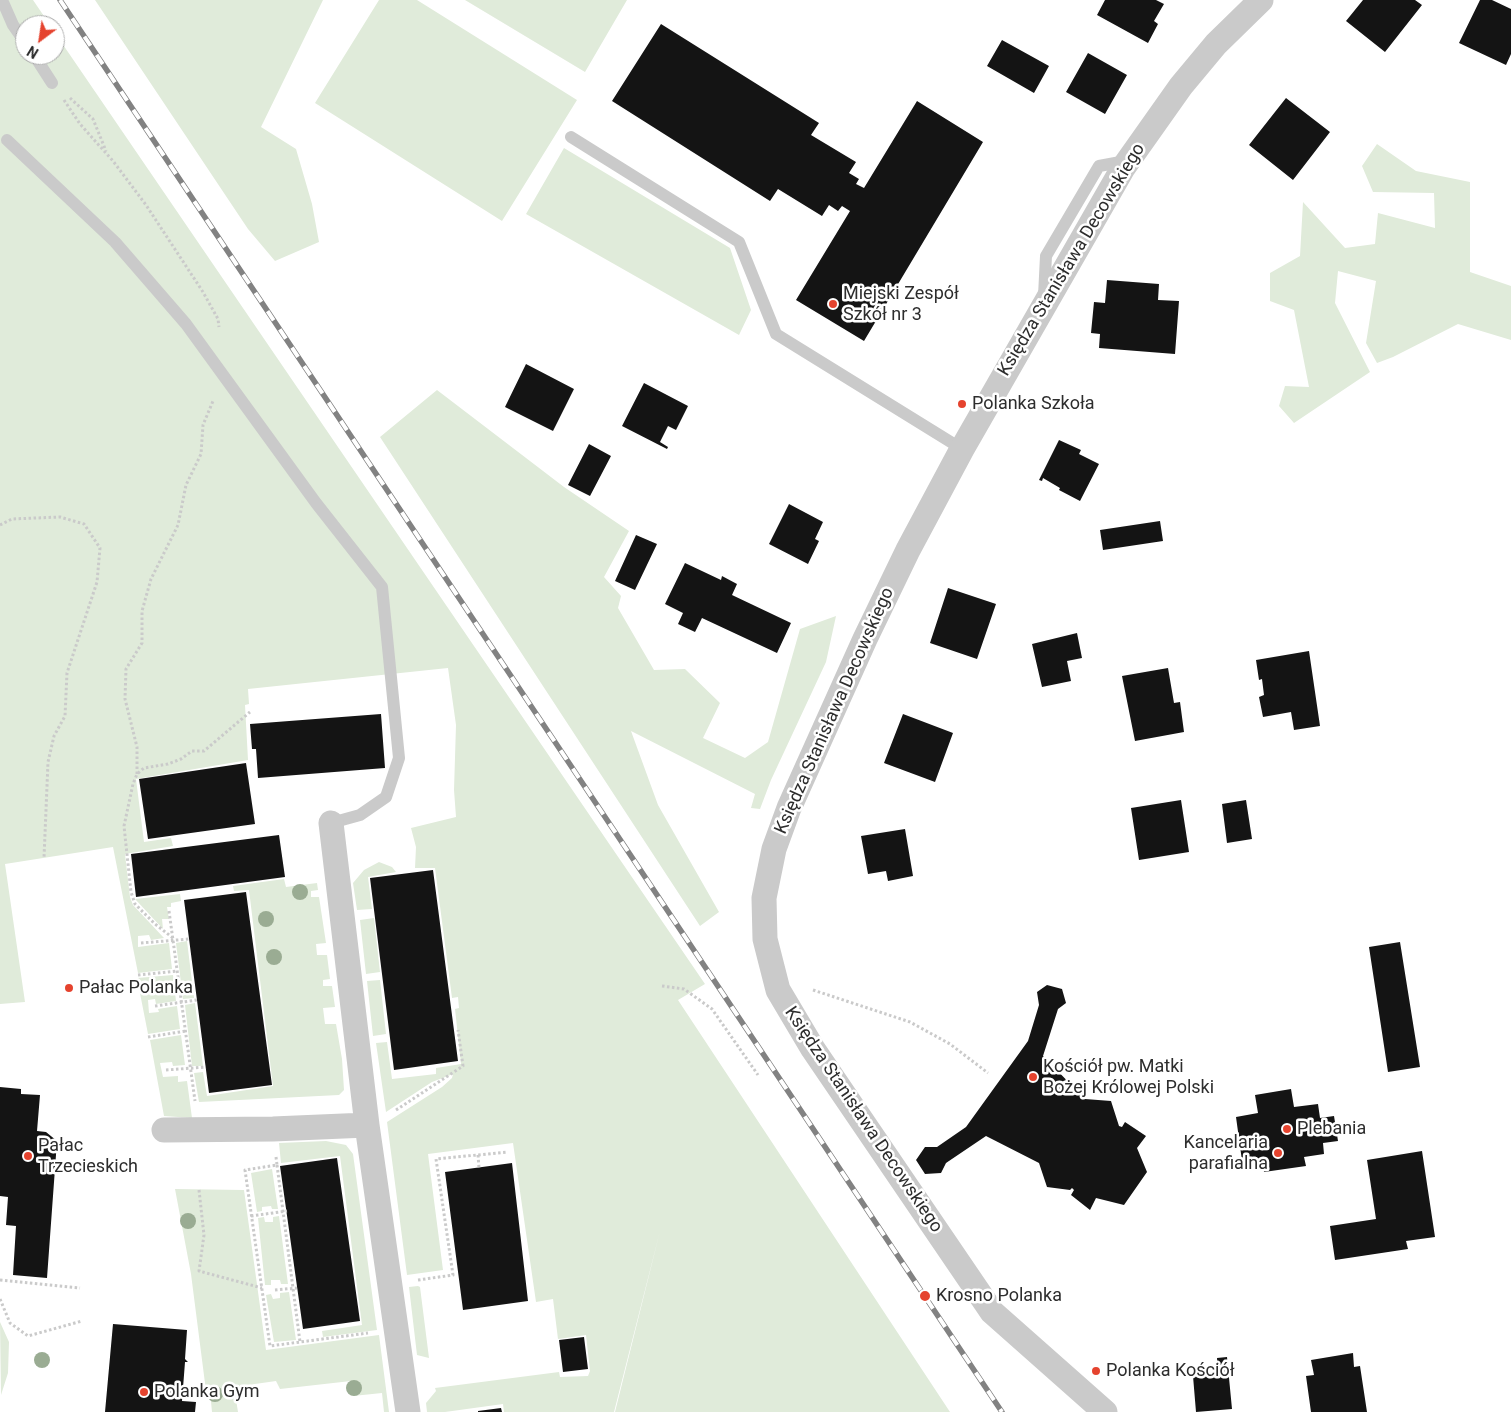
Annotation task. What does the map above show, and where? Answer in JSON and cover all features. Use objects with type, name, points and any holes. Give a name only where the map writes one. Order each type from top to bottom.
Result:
[{"type":"street","name":"Księdza Stanisława Decowskiego","points":[[1105,1412],[992,1312],[813,1050],[778,990],[765,939],[764,898],[774,849],[789,808],[886,594],[962,449],[1129,160],[1181,86],[1216,44],[1261,0]]},
{"type":"street","points":[[331,823],[378,1120],[397,1330],[408,1412]]},
{"type":"street","points":[[164,1130],[273,1129],[378,1120]]},
{"type":"lane","points":[[2,0],[15,27]]},
{"type":"lane","points":[[40,65],[52,83]]},
{"type":"lane","points":[[572,137],[739,242],[776,334],[962,449]]},
{"type":"lane","points":[[7,140],[115,242],[186,324],[316,503],[382,587],[399,758],[386,797],[360,815],[331,823]]},
{"type":"path","points":[[52,83],[93,120],[106,153]]},
{"type":"path","points":[[52,83],[80,124],[106,153],[146,205],[203,292],[218,319],[221,337],[221,372],[203,425],[201,454],[186,485],[178,525],[151,579],[142,611],[142,643],[126,669],[125,700],[137,747],[137,774],[124,826],[131,892],[135,904],[154,924],[173,939]]},
{"type":"path","points":[[0,526],[12,519],[60,517],[84,524],[100,548],[98,582],[67,673],[65,716],[54,736],[48,762],[44,858]]},
{"type":"path","points":[[137,774],[144,768],[181,759],[192,751],[204,751],[250,712]]},
{"type":"path","points":[[169,911],[196,1107]]},
{"type":"path","points":[[141,943],[189,939]]},
{"type":"path","points":[[138,975],[178,971]]},
{"type":"path","points":[[662,986],[684,989],[712,1009],[758,1074]]},
{"type":"path","points":[[812,990],[910,1022],[950,1044],[988,1073]]},
{"type":"path","points":[[155,1006],[197,1000]]},
{"type":"path","points":[[378,1120],[463,1066],[458,1030]]},
{"type":"path","points":[[148,1037],[186,1031]]},
{"type":"path","points":[[166,1070],[206,1068]]},
{"type":"path","points":[[273,1129],[295,1288],[300,1342]]},
{"type":"path","points":[[414,1280],[456,1274],[436,1159],[508,1152]]},
{"type":"path","points":[[478,1155],[479,1168]]},
{"type":"path","points":[[277,1165],[245,1170],[270,1346],[397,1330]]},
{"type":"path","points":[[199,1190],[204,1235],[198,1271],[262,1288]]},
{"type":"path","points":[[251,1216],[285,1211]]},
{"type":"path","points":[[0,1280],[80,1288]]},
{"type":"path","points":[[274,1290],[295,1288]]},
{"type":"path","points":[[0,1299],[10,1323],[28,1336],[82,1321]]},
{"type":"green space","points":[[0,0],[33,0],[43,15],[15,15],[15,65],[65,65],[65,48],[705,984],[678,1000],[950,1412],[615,1412],[660,1231],[614,1412],[504,1412],[503,1404],[445,1412],[427,1412],[426,1403],[436,1391],[435,1388],[559,1372],[560,1377],[588,1376],[590,1371],[586,1335],[558,1339],[553,1299],[536,1302],[513,1143],[428,1154],[443,1270],[407,1275],[387,1122],[442,1087],[452,1078],[453,1074],[432,1082],[386,1112],[376,1043],[387,1042],[392,1079],[436,1074],[436,1068],[461,1064],[455,1009],[459,1008],[458,997],[452,998],[435,868],[415,868],[416,847],[411,828],[456,817],[454,790],[456,725],[448,668],[248,689],[249,704],[245,705],[248,760],[136,779],[144,842],[171,838],[173,846],[125,854],[130,897],[133,905],[164,938],[151,940],[149,935],[138,936],[138,947],[169,943],[172,969],[138,973],[113,847],[5,864],[25,1002],[0,1004]]},
{"type":"green space","points":[[95,0],[323,0],[261,127],[296,149],[312,204],[319,242],[275,261],[248,229]]},
{"type":"green space","points":[[379,0],[417,0],[577,100],[502,221],[315,103]]},
{"type":"green space","points":[[465,0],[627,0],[585,72]]},
{"type":"green space","points":[[1377,144],[1416,171],[1470,182],[1470,272],[1511,286],[1511,340],[1458,324],[1393,357],[1377,363],[1366,343],[1376,281],[1338,271],[1335,303],[1370,372],[1294,423],[1279,406],[1285,386],[1309,387],[1294,310],[1270,301],[1270,273],[1300,256],[1303,202],[1345,248],[1375,244],[1378,213],[1435,228],[1434,193],[1373,192],[1362,166]]},
{"type":"green space","points":[[564,148],[730,248],[751,310],[739,335],[526,214]]},
{"type":"green space","points":[[437,390],[564,487],[629,531],[604,577],[621,596],[618,608],[654,670],[685,669],[720,703],[703,738],[745,758],[768,742],[800,629],[836,616],[826,662],[771,780],[760,809],[751,808],[755,794],[631,731],[658,805],[719,912],[700,926],[380,437]]},
{"type":"green space","points":[[379,862],[392,867],[396,872],[368,877],[372,909],[357,910],[353,883],[364,870]]},
{"type":"green space","points":[[284,879],[286,887],[317,883],[318,890],[311,891],[311,897],[319,897],[326,943],[316,944],[317,955],[327,955],[330,979],[323,980],[323,986],[332,986],[335,1007],[323,1008],[325,1024],[336,1024],[342,1059],[344,1090],[339,1095],[199,1102],[194,1073],[203,1072],[207,1096],[273,1086],[249,890],[234,891],[233,886]]},
{"type":"green space","points":[[180,894],[181,901],[171,903],[171,907],[167,907],[169,919],[162,919],[163,929],[135,899]]},
{"type":"green space","points":[[374,918],[380,972],[366,974],[360,920]]},
{"type":"green space","points":[[187,941],[194,998],[183,999],[176,943]]},
{"type":"green space","points":[[173,975],[176,1001],[156,1004],[155,999],[148,1000],[149,1013],[159,1012],[158,1009],[177,1006],[180,1029],[148,1034],[137,978]]},
{"type":"green space","points":[[380,980],[386,1034],[373,1036],[367,981]]},
{"type":"green space","points":[[195,1003],[203,1066],[192,1066],[185,1005]]},
{"type":"green space","points":[[181,1035],[185,1065],[173,1066],[172,1062],[160,1063],[163,1077],[178,1076],[178,1082],[187,1081],[192,1118],[164,1116],[150,1040]]},
{"type":"green space","points":[[326,1141],[346,1145],[353,1154],[377,1330],[323,1337],[322,1331],[362,1325],[340,1156],[281,1163],[279,1143]]},
{"type":"green space","points":[[272,1169],[278,1209],[272,1209],[271,1206],[262,1207],[262,1211],[257,1212],[251,1173]]},
{"type":"green space","points":[[175,1189],[244,1190],[266,1350],[379,1335],[389,1412],[384,1412],[382,1393],[353,1396],[351,1381],[280,1389],[276,1381],[234,1387],[238,1412],[212,1412],[210,1391],[206,1391],[191,1274]]},
{"type":"green space","points":[[279,1216],[288,1284],[281,1284],[280,1280],[271,1280],[271,1285],[265,1285],[258,1218],[264,1217],[265,1222],[273,1222],[273,1217]]},
{"type":"green space","points":[[409,1287],[420,1287],[429,1358],[417,1355]]},
{"type":"green space","points":[[289,1292],[296,1340],[274,1342],[266,1295],[271,1294],[273,1299],[280,1298],[280,1293]]},
{"type":"green space","points":[[0,1322],[9,1342],[8,1373],[1,1395]]},
{"type":"building","points":[[1105,0],[1156,0],[1164,4],[1154,21],[1158,24],[1148,43],[1097,15]]},
{"type":"building","points":[[1363,0],[1415,0],[1422,5],[1385,52],[1346,21]]},
{"type":"building","points":[[1480,0],[1492,0],[1511,9],[1511,54],[1506,65],[1459,43]]},
{"type":"building","points":[[661,24],[819,123],[811,135],[856,162],[849,173],[859,179],[856,184],[864,188],[917,101],[983,142],[864,341],[796,300],[850,211],[842,206],[838,211],[829,205],[822,216],[778,189],[770,201],[612,101]]},
{"type":"building","points":[[1002,40],[1049,66],[1034,93],[987,66]]},
{"type":"building","points":[[1088,53],[1127,75],[1105,114],[1066,92]]},
{"type":"building","points":[[1286,98],[1330,132],[1293,180],[1249,145]]},
{"type":"building","points":[[1107,280],[1159,284],[1158,300],[1179,301],[1175,354],[1099,348],[1100,334],[1091,333],[1094,302],[1105,303]]},
{"type":"building","points":[[526,364],[574,389],[553,431],[505,407]]},
{"type":"building","points":[[644,383],[688,406],[676,430],[668,426],[660,442],[668,447],[667,449],[622,426]]},
{"type":"building","points":[[1059,440],[1081,450],[1079,454],[1099,464],[1080,501],[1059,490],[1060,488],[1043,478],[1042,481],[1039,480]]},
{"type":"building","points":[[589,444],[611,456],[590,496],[568,485]]},
{"type":"building","points":[[789,504],[823,522],[815,539],[819,541],[808,564],[769,544]]},
{"type":"building","points":[[1160,521],[1163,541],[1103,550],[1100,530]]},
{"type":"building","points":[[636,535],[657,544],[635,590],[615,581]]},
{"type":"building","points":[[685,563],[721,580],[722,576],[737,584],[732,595],[791,623],[777,653],[702,618],[695,632],[678,624],[683,613],[665,604]]},
{"type":"building","points":[[948,588],[996,604],[977,659],[930,643]]},
{"type":"building","points":[[1077,633],[1082,658],[1067,661],[1071,681],[1042,687],[1032,644]]},
{"type":"building","points":[[1309,651],[1320,726],[1294,730],[1291,712],[1263,717],[1259,697],[1264,695],[1262,679],[1259,680],[1256,660]]},
{"type":"building","points":[[1168,668],[1174,703],[1180,702],[1184,732],[1135,741],[1122,676]]},
{"type":"building","points":[[381,714],[385,768],[258,778],[256,749],[252,749],[250,724]]},
{"type":"building","points":[[903,714],[953,733],[935,782],[884,763]]},
{"type":"building","points":[[246,763],[255,824],[148,839],[139,779]]},
{"type":"building","points":[[1181,800],[1189,852],[1139,860],[1131,808]]},
{"type":"building","points":[[1246,800],[1252,839],[1227,843],[1222,804]]},
{"type":"building","points":[[905,829],[913,876],[888,881],[886,871],[868,874],[861,836]]},
{"type":"building","points":[[279,835],[285,877],[136,897],[131,854]]},
{"type":"building","points":[[433,870],[458,1061],[394,1070],[370,878]]},
{"type":"building","points":[[246,892],[272,1085],[209,1093],[184,900]]},
{"type":"building","points":[[1400,942],[1420,1067],[1388,1072],[1369,947]]},
{"type":"building","name":"Kościół pw. Matki Bożej Królowej Polski","points":[[1047,985],[1062,989],[1066,1003],[1058,1009],[1043,1056],[1085,1099],[1111,1101],[1119,1126],[1122,1127],[1125,1122],[1146,1136],[1137,1148],[1147,1172],[1124,1205],[1096,1198],[1090,1210],[1071,1195],[1074,1190],[1072,1188],[1070,1190],[1047,1187],[1039,1163],[986,1136],[946,1163],[941,1173],[925,1174],[916,1160],[925,1147],[937,1147],[966,1127],[1028,1041],[1039,1005],[1037,992]]},
{"type":"building","name":"Pałac Trzecieskich","points":[[0,1087],[21,1089],[21,1094],[40,1095],[37,1131],[46,1132],[57,1141],[47,1278],[13,1275],[16,1226],[6,1225],[8,1197],[0,1196]]},
{"type":"building","name":"Plebania","points":[[1291,1089],[1294,1107],[1318,1104],[1320,1118],[1334,1116],[1338,1141],[1323,1143],[1324,1154],[1304,1157],[1306,1166],[1264,1172],[1263,1164],[1243,1168],[1236,1117],[1258,1113],[1255,1095]]},
{"type":"building","points":[[1422,1151],[1435,1237],[1406,1241],[1408,1249],[1335,1260],[1330,1226],[1376,1219],[1367,1160]]},
{"type":"building","points":[[337,1158],[360,1321],[303,1329],[280,1166]]},
{"type":"building","points":[[512,1163],[528,1301],[463,1310],[445,1172]]},
{"type":"building","points":[[113,1324],[187,1330],[185,1359],[188,1362],[185,1362],[182,1401],[196,1402],[195,1412],[105,1412]]},
{"type":"building","points":[[584,1337],[588,1369],[563,1372],[559,1340]]},
{"type":"building","points":[[1353,1353],[1354,1367],[1360,1366],[1367,1412],[1311,1412],[1306,1376],[1314,1375],[1311,1360]]},
{"type":"building","points":[[1227,1357],[1232,1409],[1196,1412],[1193,1376],[1218,1373],[1217,1358]]},
{"type":"building","points":[[501,1408],[502,1412],[478,1412],[478,1411]]},
{"type":"railway","points":[[60,0],[1002,1412]]},
{"type":"place","name":"Miejski Zespół Szkół nr 3","points":[[833,304]]},
{"type":"place","name":"Polanka Szkoła","points":[[962,404]]},
{"type":"place","name":"Pałac Polanka","points":[[69,988]]},
{"type":"place","name":"Kościół pw. Matki Bożej Królowej Polski","points":[[1033,1077]]},
{"type":"place","name":"Plebania","points":[[1287,1129]]},
{"type":"place","name":"Kancelaria parafialna","points":[[1278,1153]]},
{"type":"place","name":"Pałac Trzecieskich","points":[[28,1156]]},
{"type":"place","name":"Krosno Polanka","points":[[925,1296]]},
{"type":"place","name":"Polanka Kościół","points":[[1096,1371]]},
{"type":"place","name":"Polanka Gym","points":[[144,1392]]}]
